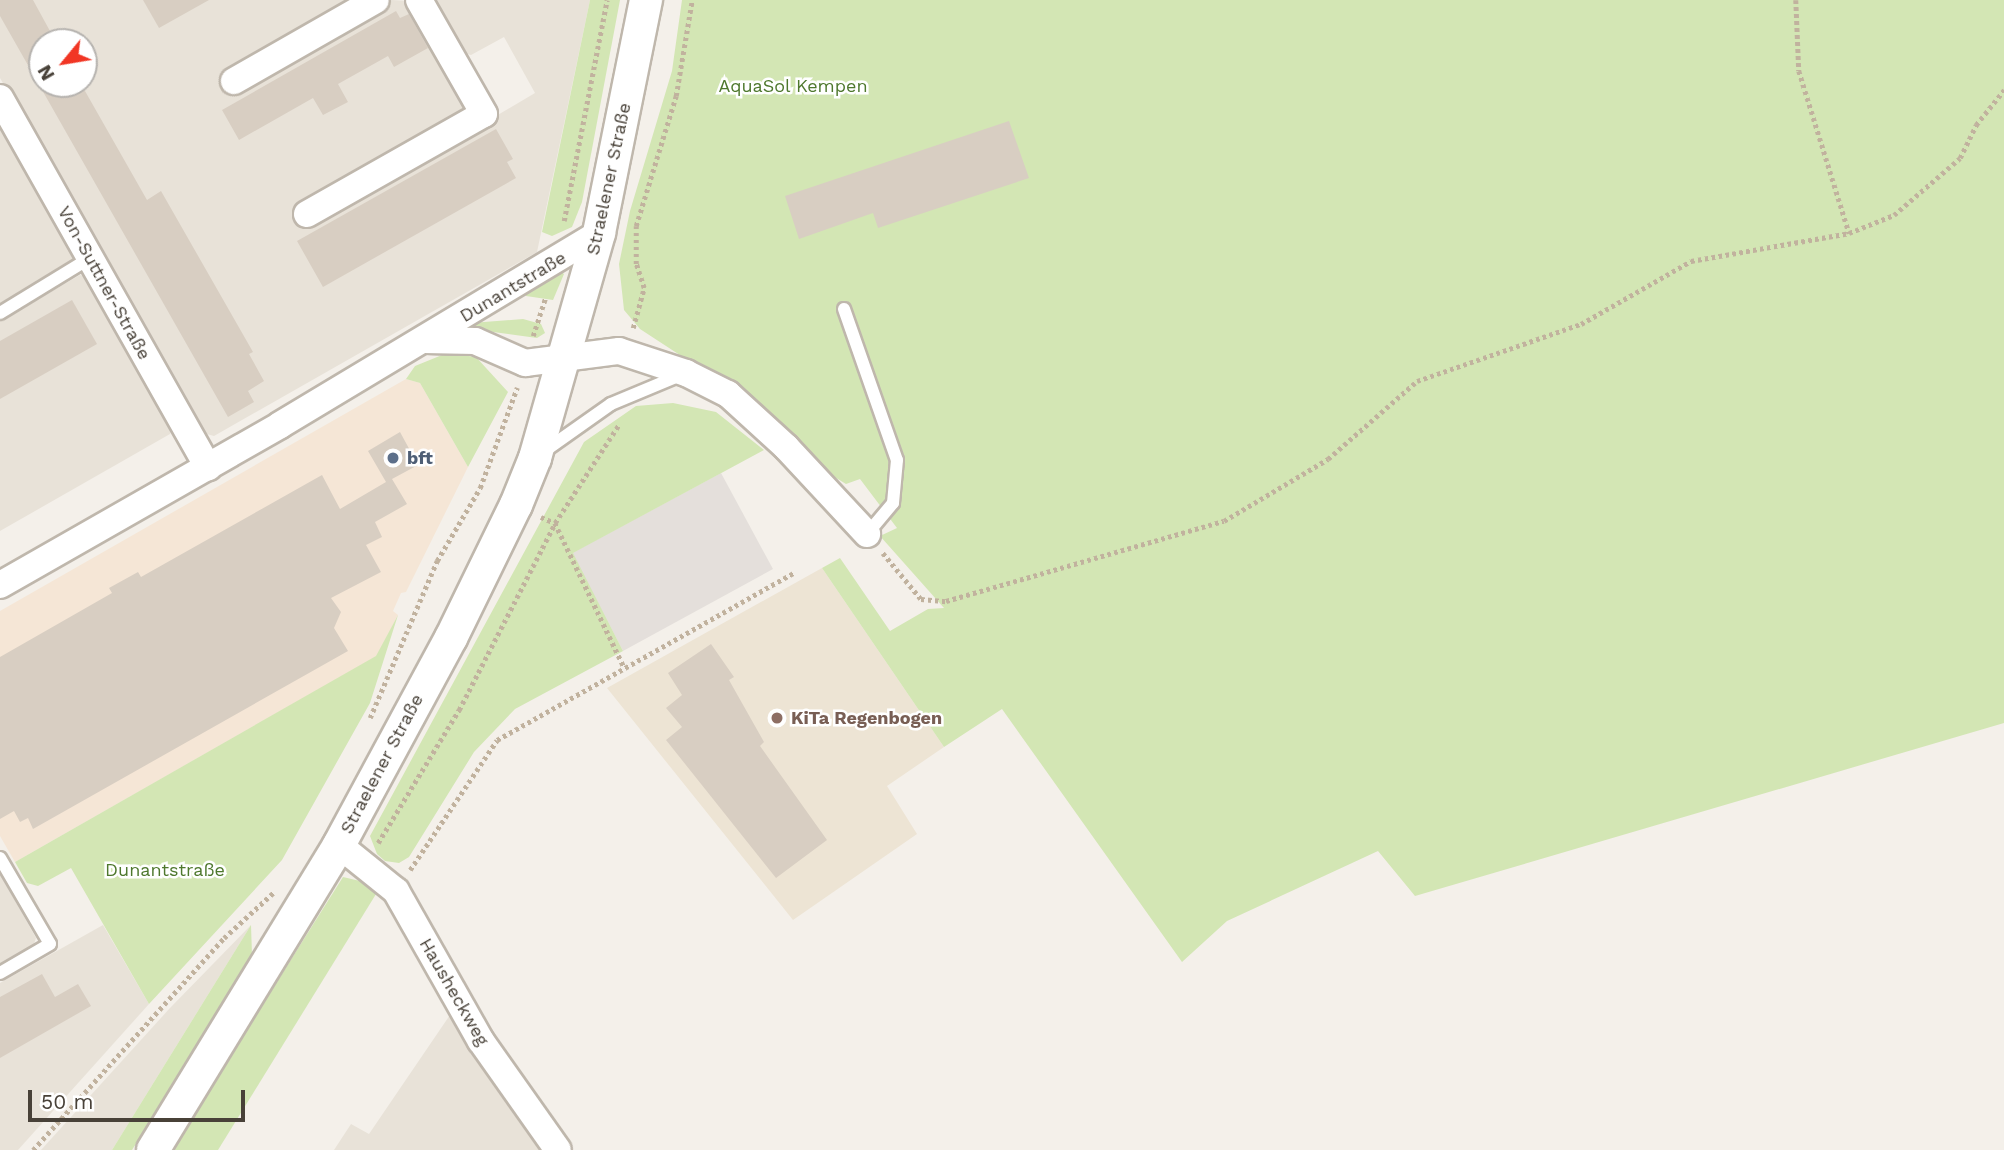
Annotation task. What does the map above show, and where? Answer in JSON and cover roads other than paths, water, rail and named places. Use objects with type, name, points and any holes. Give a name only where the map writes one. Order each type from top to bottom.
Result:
[{"type":"street","points":[[234,81],[376,0]]},
{"type":"street","points":[[307,214],[484,114],[419,0]]},
{"type":"street","name":"Straelener Straße","points":[[152,1150],[339,845],[451,638],[516,505],[535,458],[599,233],[646,0]]},
{"type":"street","name":"Von-Suttner-Straße","points":[[0,99],[208,467]]},
{"type":"street","name":"Dunantstraße","points":[[0,585],[425,340],[557,262],[599,233]]},
{"type":"street","name":"Dunantstraße","points":[[425,340],[475,341],[525,363],[566,356]]},
{"type":"street","points":[[566,356],[619,351],[686,373],[728,394],[786,447],[867,534]]},
{"type":"street","name":"Hausheckweg","points":[[339,845],[396,891],[481,1041],[558,1150]]},
{"type":"lane","points":[[0,313],[90,258]]},
{"type":"lane","points":[[844,309],[897,460],[892,503],[867,534]]},
{"type":"lane","points":[[535,458],[611,404],[686,373]]},
{"type":"lane","points":[[0,858],[50,944],[0,973]]},
{"type":"place","name":"bft","points":[[393,458]]},
{"type":"place","name":"KiTa Regenbogen","points":[[777,718]]},
{"type":"park label","name":"AquaSol Kempen","points":[[793,86]]}]
